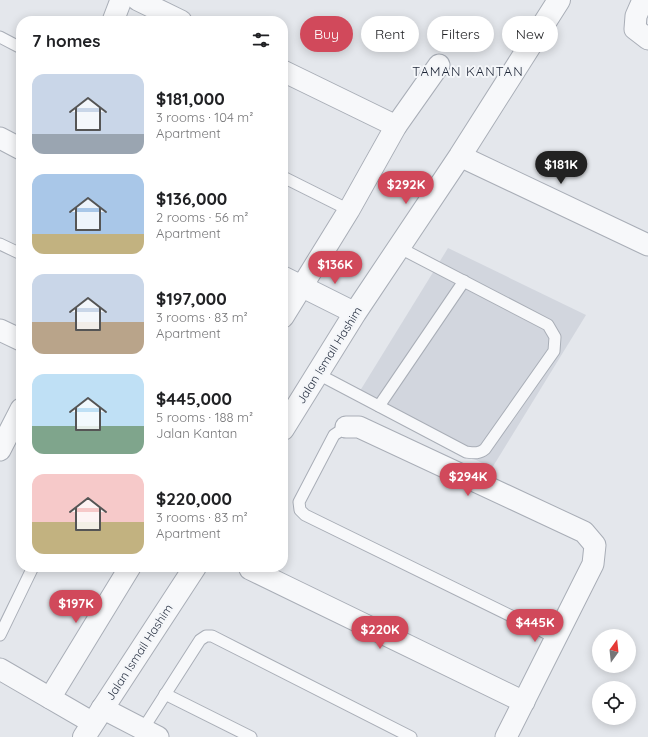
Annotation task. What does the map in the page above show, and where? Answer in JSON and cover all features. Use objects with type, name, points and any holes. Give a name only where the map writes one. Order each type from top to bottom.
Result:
[{"type":"street","points":[[114,16],[122,0]]},
{"type":"street","points":[[138,0],[171,16]]},
{"type":"street","name":"Jalan Ismail Hashim","points":[[288,421],[316,373],[398,247],[460,156],[559,0]]},
{"type":"street","points":[[643,0],[636,16],[635,29],[648,39]]},
{"type":"street","points":[[288,309],[349,210],[396,126],[439,65]]},
{"type":"street","points":[[288,73],[396,126]]},
{"type":"street","points":[[0,138],[16,146]]},
{"type":"street","points":[[460,156],[648,244]]},
{"type":"street","points":[[288,279],[355,313]]},
{"type":"street","points":[[0,330],[16,338]]},
{"type":"street","points":[[0,450],[16,419]]},
{"type":"street","points":[[346,427],[359,427],[584,532],[595,545],[594,564],[506,737]]},
{"type":"street","points":[[50,698],[127,572]]},
{"type":"street","name":"Jalan Ismail Hashim","points":[[93,722],[192,572]]},
{"type":"street","points":[[256,572],[524,702]]},
{"type":"street","points":[[0,669],[93,722],[150,734]]},
{"type":"lane","points":[[0,38],[16,46]]},
{"type":"lane","points":[[288,180],[349,210]]},
{"type":"lane","points":[[0,244],[16,252]]},
{"type":"lane","points":[[316,373],[466,452],[474,454],[480,453],[485,449],[554,351],[555,337],[548,325],[398,247]]},
{"type":"lane","points":[[379,406],[464,281]]},
{"type":"lane","points":[[346,427],[334,435],[299,502],[300,510],[305,516],[556,638]]},
{"type":"lane","points":[[0,635],[31,572]]},
{"type":"lane","points":[[150,734],[165,694],[200,640],[206,636],[212,636],[411,737]]},
{"type":"lane","points":[[165,694],[251,737]]},
{"type":"shaded area","points":[[448,248],[586,315],[492,468],[355,399]]},
{"type":"district","name":"TAMAN KANTAN","points":[[468,71]]}]
